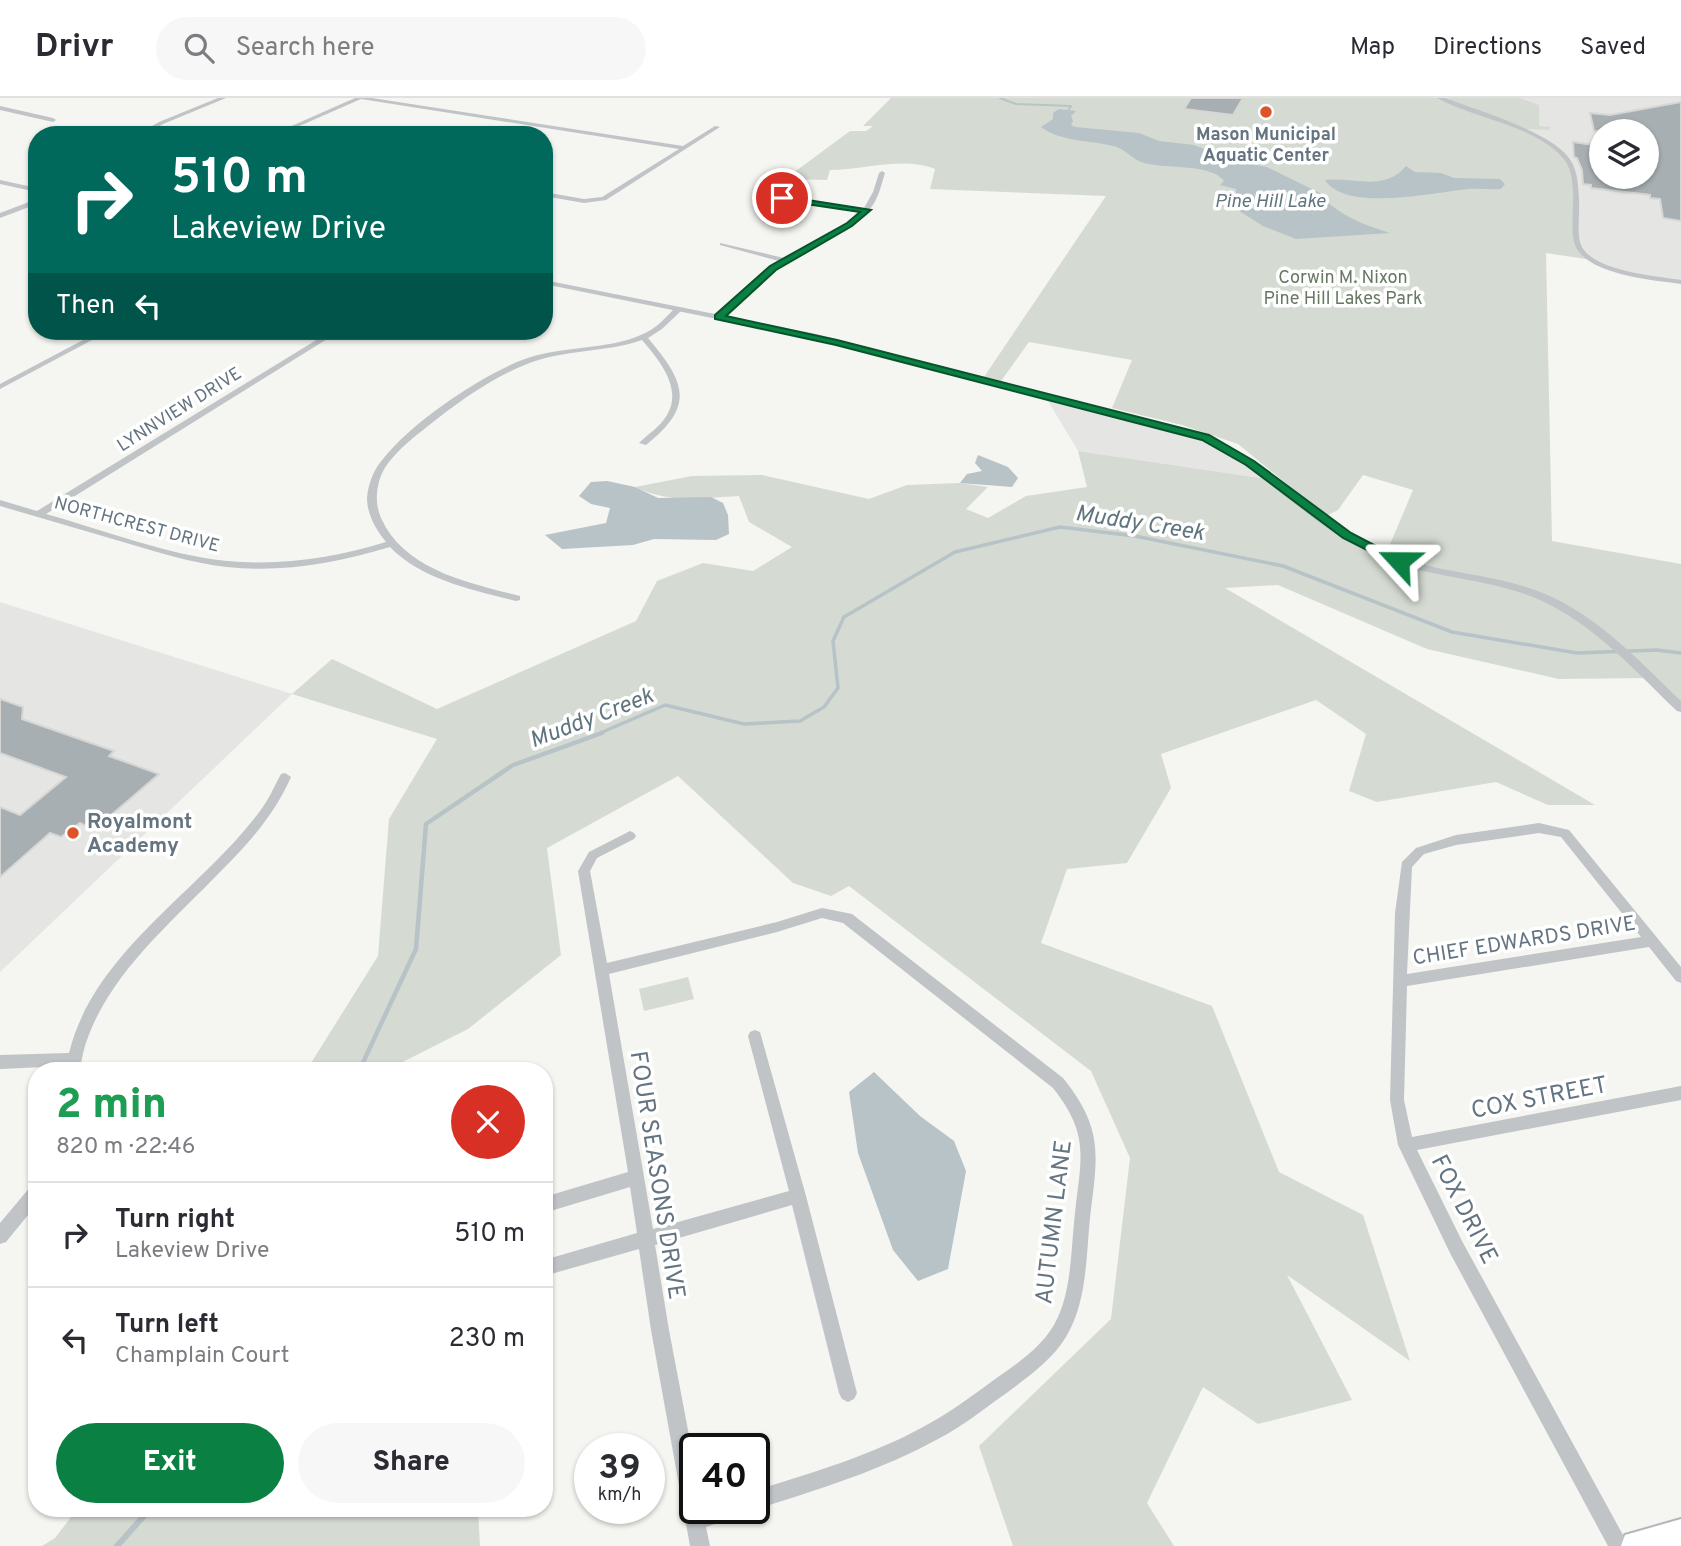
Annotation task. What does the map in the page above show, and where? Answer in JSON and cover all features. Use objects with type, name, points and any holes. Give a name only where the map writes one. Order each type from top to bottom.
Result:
[{"type":"main road","points":[[1636,1546],[1681,1534]]},
{"type":"street","points":[[155,126],[223,98]]},
{"type":"street","points":[[295,126],[361,98],[542,126]]},
{"type":"street","points":[[1440,98],[1527,132],[1565,157],[1572,169],[1577,243],[1583,254],[1623,272],[1681,282]]},
{"type":"street","points":[[0,108],[52,120]]},
{"type":"street","points":[[553,196],[589,201],[604,199],[718,127]]},
{"type":"street","points":[[553,128],[684,148]]},
{"type":"street","points":[[719,317],[785,260],[849,225],[867,210],[876,198],[882,173]]},
{"type":"street","points":[[0,182],[28,188]]},
{"type":"street","points":[[782,198],[867,210]]},
{"type":"street","points":[[0,216],[28,205]]},
{"type":"street","points":[[722,244],[785,260]]},
{"type":"street","points":[[553,284],[837,342],[1206,437],[1235,452],[1330,524],[1377,552],[1416,567],[1534,594],[1558,604],[1592,627],[1681,708]]},
{"type":"street","points":[[516,598],[448,577],[421,565],[391,543],[374,513],[373,490],[384,462],[411,437],[486,380],[514,366],[554,353],[644,337],[679,309]]},
{"type":"street","points":[[643,443],[664,424],[677,392],[673,374],[644,337]]},
{"type":"street","points":[[0,387],[88,340]]},
{"type":"street","name":"LYNNVIEW DRIVE","points":[[39,514],[321,340]]},
{"type":"street","name":"NORTHCREST DRIVE","points":[[0,503],[176,554],[231,564],[304,562],[352,555],[391,543]]},
{"type":"street","points":[[74,1062],[86,1021],[99,998],[134,955],[269,810],[285,777]]},
{"type":"street","name":"FOX DRIVE","points":[[1619,1546],[1455,1247],[1406,1145],[1397,1100],[1402,913],[1406,865],[1420,851],[1490,834],[1539,828],[1565,833],[1652,941]]},
{"type":"street","name":"FOUR SEASONS DRIVE","points":[[630,836],[593,855],[585,864],[584,871],[680,1433]]},
{"type":"street","name":"AUTUMN LANE","points":[[601,970],[777,927],[822,913],[835,914],[846,918],[1058,1083],[1076,1105],[1088,1131],[1090,1158],[1070,1306],[1065,1321],[1047,1348],[1023,1370],[956,1419],[911,1444],[862,1465],[770,1497]]},
{"type":"street","points":[[1652,941],[1681,977]]},
{"type":"street","name":"CHIEF EDWARDS DRIVE","points":[[1402,981],[1652,941]]},
{"type":"street","points":[[755,1036],[848,1393]]},
{"type":"street","points":[[0,1062],[28,1063]]},
{"type":"street","name":"COX STREET","points":[[1406,1145],[1681,1093]]},
{"type":"street","points":[[553,1202],[637,1177]]},
{"type":"street","points":[[553,1265],[798,1196]]},
{"type":"street","points":[[0,1236],[28,1202]]},
{"type":"street","name":"FOUR SEASONS DRIVE","points":[[696,1524],[700,1546]]},
{"type":"shaded area","points":[[1440,98],[1681,98],[1681,282],[1623,272],[1592,260]]},
{"type":"shaded area","points":[[1045,396],[1206,437],[1273,480],[1078,451]]},
{"type":"shaded area","name":"Royalmont Academy","points":[[0,602],[292,694],[0,972]]},
{"type":"green space","name":"Corwin M. Nixon Pine Hill Lakes Park","points":[[891,98],[1520,98],[1539,105],[1539,126],[1550,127],[1550,130],[1522,129],[1543,140],[1571,164],[1577,243],[1592,260],[1546,253],[1552,541],[1681,564],[1681,709],[1648,678],[1559,679],[1427,649],[1278,585],[1225,588],[1595,805],[1548,805],[1496,782],[1377,802],[1349,791],[1366,734],[1316,700],[1161,754],[1171,788],[1127,863],[1067,869],[1041,943],[1212,1006],[1279,1172],[1363,1215],[1410,1361],[1287,1275],[1352,1400],[1258,1424],[1203,1387],[1147,1503],[1174,1546],[1013,1546],[979,1446],[1111,1319],[1130,1158],[1091,1071],[849,886],[831,896],[793,883],[678,776],[547,848],[561,955],[468,1029],[403,1062],[312,1062],[378,956],[389,819],[437,739],[292,694],[332,659],[437,709],[636,621],[657,581],[703,563],[753,571],[792,547],[749,522],[739,496],[674,498],[635,487],[692,476],[762,475],[869,499],[907,485],[960,483],[988,487],[966,509],[988,518],[1026,496],[1087,487],[1078,451],[1273,480],[1322,518],[1386,554],[1413,490],[1363,475],[1338,510],[1326,516],[1238,444],[1182,425],[1112,408],[1132,360],[1029,342],[1001,381],[984,377],[1106,196],[930,189],[935,169],[910,164],[830,170],[827,180],[785,179],[850,131],[866,131],[873,126],[863,126]]},
{"type":"green space","points":[[688,977],[694,999],[644,1011],[639,989]]},
{"type":"green space","points":[[71,1517],[478,1517],[480,1546],[42,1546],[55,1538]]},
{"type":"water","name":"Pine Hill Lake","points":[[1059,109],[1076,111],[1071,116],[1071,125],[1075,127],[1139,133],[1159,141],[1232,151],[1251,164],[1267,167],[1326,196],[1327,202],[1349,217],[1390,233],[1296,239],[1263,226],[1236,209],[1236,189],[1220,185],[1224,181],[1208,171],[1141,162],[1117,147],[1066,138],[1041,127],[1053,119],[1053,113]]},
{"type":"water","points":[[1406,166],[1415,172],[1441,173],[1454,178],[1500,179],[1505,184],[1501,189],[1468,189],[1371,198],[1352,196],[1336,190],[1325,180],[1379,181],[1398,174]]},
{"type":"water","points":[[978,455],[1008,467],[1018,478],[1012,487],[960,483],[967,474],[982,471],[975,463]]},
{"type":"water","points":[[607,481],[635,487],[658,498],[711,497],[723,503],[728,515],[729,534],[716,540],[654,539],[633,545],[562,549],[545,535],[606,523],[610,508],[591,504],[579,496],[591,482]]},
{"type":"water","points":[[874,1072],[920,1116],[954,1141],[966,1171],[948,1269],[918,1281],[893,1250],[858,1153],[849,1092]]},
{"type":"building","name":"Mason Municipal Aquatic Center","points":[[1191,98],[1243,98],[1233,115],[1184,109]]},
{"type":"building","points":[[1681,102],[1681,221],[1663,218],[1660,199],[1650,198],[1650,195],[1599,189],[1659,189],[1659,119],[1591,119],[1590,113],[1610,115]]},
{"type":"building","points":[[1573,142],[1589,144],[1589,185],[1583,184],[1582,170],[1574,157]]},
{"type":"building","name":"Royalmont Academy","points":[[0,699],[23,707],[22,719],[114,751],[109,756],[159,774],[96,828],[92,829],[80,823],[61,837],[50,833],[0,877],[0,807],[20,815],[66,777],[0,753]]},
{"type":"waterway","points":[[1000,98],[1016,104],[1071,106],[1066,114]]},
{"type":"waterway","name":"Muddy Creek","points":[[598,734],[665,705],[744,724],[800,721],[824,707],[838,688],[833,641],[844,617],[955,552],[1060,527],[1135,536],[1283,566],[1452,632],[1577,653],[1657,650],[1681,653]]},
{"type":"waterway","name":"Muddy Creek","points":[[363,1062],[416,949],[426,824],[513,765],[602,733]]},
{"type":"waterway","name":"Muddy Creek","points":[[117,1546],[143,1517]]},
{"type":"place","name":"Mason Municipal Aquatic Center","points":[[1266,112]]},
{"type":"place","name":"Royalmont Academy","points":[[73,833]]},
{"type":"route","points":[[782,198],[867,210],[849,225],[793,254],[773,268],[719,317],[837,342],[1206,437],[1250,463],[1347,536],[1399,561]]}]
